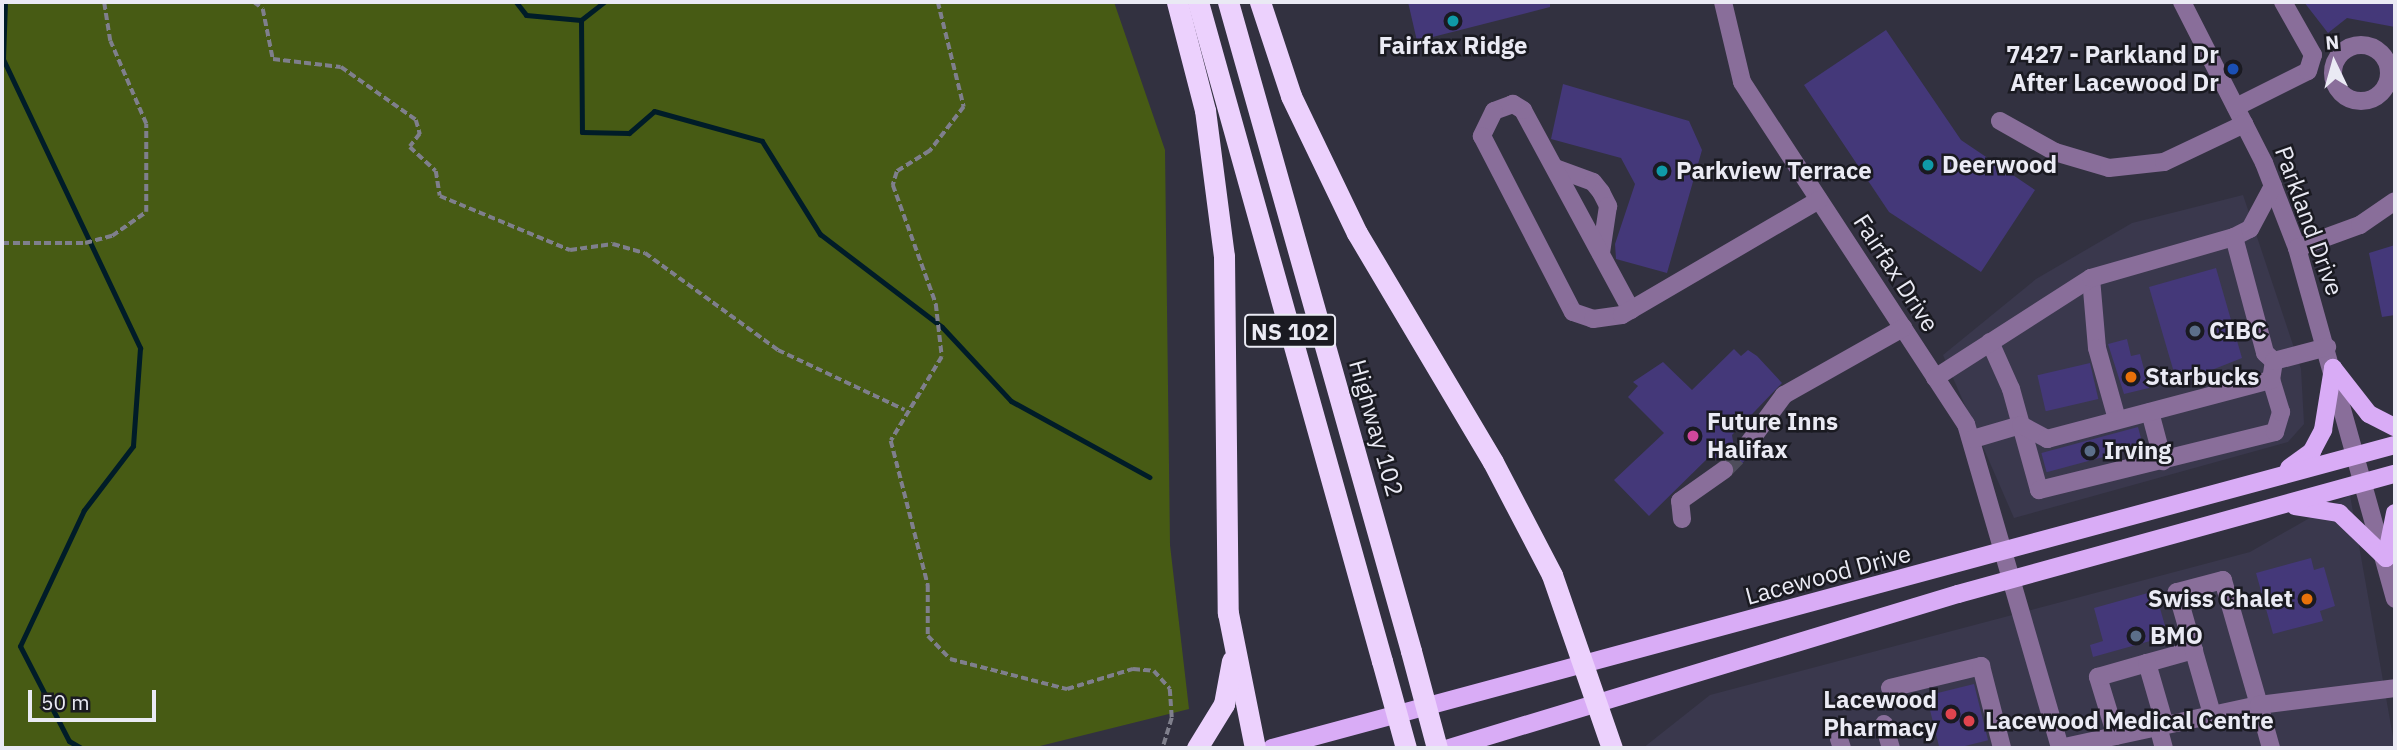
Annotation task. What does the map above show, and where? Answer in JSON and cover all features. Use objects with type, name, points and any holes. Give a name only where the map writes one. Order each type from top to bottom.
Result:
[{"type":"highway","points":[[1177,2],[1205,110],[1224,256],[1234,649],[1255,748]]},
{"type":"highway","name":"NS 102","points":[[1198,2],[1406,748]]},
{"type":"highway","name":"Highway 102","points":[[1228,2],[1437,748]]},
{"type":"highway","points":[[1260,2],[1291,96],[1357,233],[1493,462],[1552,575],[1586,664],[1612,748]]},
{"type":"highway","points":[[1197,748],[1224,704],[1234,649]]},
{"type":"main road","points":[[2333,368],[2369,414],[2395,427]]},
{"type":"main road","points":[[2276,476],[2318,441],[2333,368]]},
{"type":"main road","name":"Lacewood Drive","points":[[1449,748],[2013,580],[2277,505],[2361,469],[2395,445]]},
{"type":"main road","name":"Lacewood Drive","points":[[1272,748],[2006,552],[2276,476],[2361,469],[2395,474]]},
{"type":"main road","points":[[2277,505],[2339,513],[2386,558]]},
{"type":"main road","points":[[2386,558],[2395,513]]},
{"type":"street","name":"Fairfax Drive","points":[[1723,2],[1742,82],[1973,439],[2060,748]]},
{"type":"street","name":"Parkland Drive","points":[[2182,2],[2273,186],[2297,248],[2333,368],[2395,599]]},
{"type":"street","points":[[2236,107],[2308,71],[2313,55],[2283,2]]},
{"type":"street","points":[[2311,62],[2333,66]]},
{"type":"street","points":[[1631,310],[1523,110],[1504,106],[1485,121],[1482,136],[1573,312],[1604,320],[1631,310],[1819,200]]},
{"type":"street","points":[[2000,121],[2055,152],[2109,169],[2164,163],[2244,124]]},
{"type":"street","points":[[1555,168],[1593,182],[1601,192],[1608,206],[1601,253]]},
{"type":"street","points":[[1936,378],[2091,278],[2234,237],[2250,229],[2273,186]]},
{"type":"street","points":[[2297,248],[2360,225],[2395,201]]},
{"type":"street","points":[[2234,237],[2265,353],[2274,361]]},
{"type":"street","points":[[2091,278],[2097,348],[2117,419]]},
{"type":"street","points":[[1745,448],[1784,395],[1902,328]]},
{"type":"street","points":[[1990,342],[2021,425],[2039,490],[2275,432],[2281,412],[2271,380],[2274,361]]},
{"type":"street","points":[[2274,361],[2327,347]]},
{"type":"street","points":[[1973,439],[2021,425],[2047,439],[2271,380]]},
{"type":"street","points":[[2150,412],[2164,461]]},
{"type":"street","points":[[1682,519],[1679,501],[1724,470]]},
{"type":"street","points":[[2212,714],[2177,592],[2223,580],[2271,748]]},
{"type":"street","points":[[2116,736],[2098,677],[2194,650]]},
{"type":"street","points":[[2147,663],[2162,726],[2164,748]]},
{"type":"street","points":[[1889,688],[1981,666],[2002,748]]},
{"type":"street","points":[[2060,748],[2259,705],[2395,688]]},
{"type":"street","points":[[1884,724],[1891,748]]},
{"type":"path","points":[[2,243],[85,243],[112,236],[146,212],[146,124],[110,41],[104,2]]},
{"type":"path","points":[[254,2],[263,9],[273,59],[341,67],[416,120],[420,134],[410,147],[436,171],[440,196],[570,250],[613,244],[645,253],[778,350],[905,410]]},
{"type":"path","points":[[938,2],[949,65],[965,100],[930,151],[907,162],[893,185],[936,304],[942,357],[905,410],[891,441],[928,585],[928,636],[950,659],[1067,689],[1133,669],[1154,671],[1170,690],[1172,718],[1163,748]]},
{"type":"shaded area","points":[[2243,195],[2301,369],[2304,424],[2288,442],[2014,518],[1943,355],[2036,279],[2132,223]]},
{"type":"shaded area","points":[[2350,495],[2395,748],[1643,748],[1710,695],[2250,552]]},
{"type":"green space","points":[[2,2],[1114,2],[1165,150],[1170,545],[1189,709],[1032,748],[2,748]]},
{"type":"building","name":"Fairfax Ridge","points":[[1408,2],[1550,2],[1550,7],[1417,41]]},
{"type":"building","points":[[2304,2],[2395,2],[2395,27],[2347,18],[2328,33]]},
{"type":"building","name":"Deerwood","points":[[1886,30],[1961,140],[2035,190],[1981,272],[1889,212],[1804,85]]},
{"type":"building","name":"Parkview Terrace","points":[[1563,84],[1689,121],[1702,150],[1667,273],[1616,259],[1615,244],[1635,184],[1621,158],[1551,139]]},
{"type":"building","points":[[2395,245],[2395,315],[2382,317],[2369,253]]},
{"type":"building","points":[[2216,268],[2242,358],[2184,381],[2175,376],[2149,287]]},
{"type":"building","points":[[2127,339],[2131,356],[2140,354],[2149,388],[2124,394],[2108,344]]},
{"type":"building","points":[[1734,349],[1741,356],[1748,350],[1757,356],[1782,383],[1732,435],[1735,453],[1746,459],[1735,471],[1729,460],[1709,457],[1649,516],[1614,480],[1664,433],[1628,397],[1638,386],[1633,382],[1663,362],[1692,390]]},
{"type":"building","points":[[2090,363],[2098,399],[2046,411],[2037,375]]},
{"type":"building","points":[[2138,427],[2143,446],[2047,472],[2041,453]]},
{"type":"building","points":[[2311,558],[2314,570],[2324,567],[2335,606],[2320,611],[2323,621],[2273,634],[2256,573]]},
{"type":"building","points":[[2155,591],[2168,636],[2093,657],[2090,645],[2103,641],[2094,608]]},
{"type":"building","points":[[1974,684],[1988,740],[1957,748],[1939,748],[1926,696]]},
{"type":"waterway","points":[[5,2],[3,59],[140,348],[133,446],[84,510],[20,646],[69,741],[81,748]]},
{"type":"waterway","points":[[516,2],[526,15],[581,20],[582,132],[629,133],[654,111],[762,141],[820,234],[942,327],[1011,401],[1149,477]]},
{"type":"waterway","points":[[581,20],[604,2]]},
{"type":"tunnel","points":[[1724,470],[1745,448]]},
{"type":"place","name":"Fairfax Ridge","points":[[1453,21]]},
{"type":"place","name":"7427 - Parkland Dr After Lacewood Dr","points":[[2233,69]]},
{"type":"place","name":"Deerwood","points":[[1928,165]]},
{"type":"place","name":"Parkview Terrace","points":[[1662,171]]},
{"type":"place","name":"CIBC","points":[[2195,331]]},
{"type":"place","name":"Starbucks","points":[[2131,377]]},
{"type":"place","name":"Future Inns Halifax","points":[[1693,436]]},
{"type":"place","name":"Irving","points":[[2090,451]]},
{"type":"place","name":"Swiss Chalet","points":[[2307,599]]},
{"type":"place","name":"BMO","points":[[2136,636]]},
{"type":"place","name":"Lacewood Pharmacy","points":[[1951,714]]},
{"type":"place","name":"Lacewood Medical Centre","points":[[1969,721]]}]
